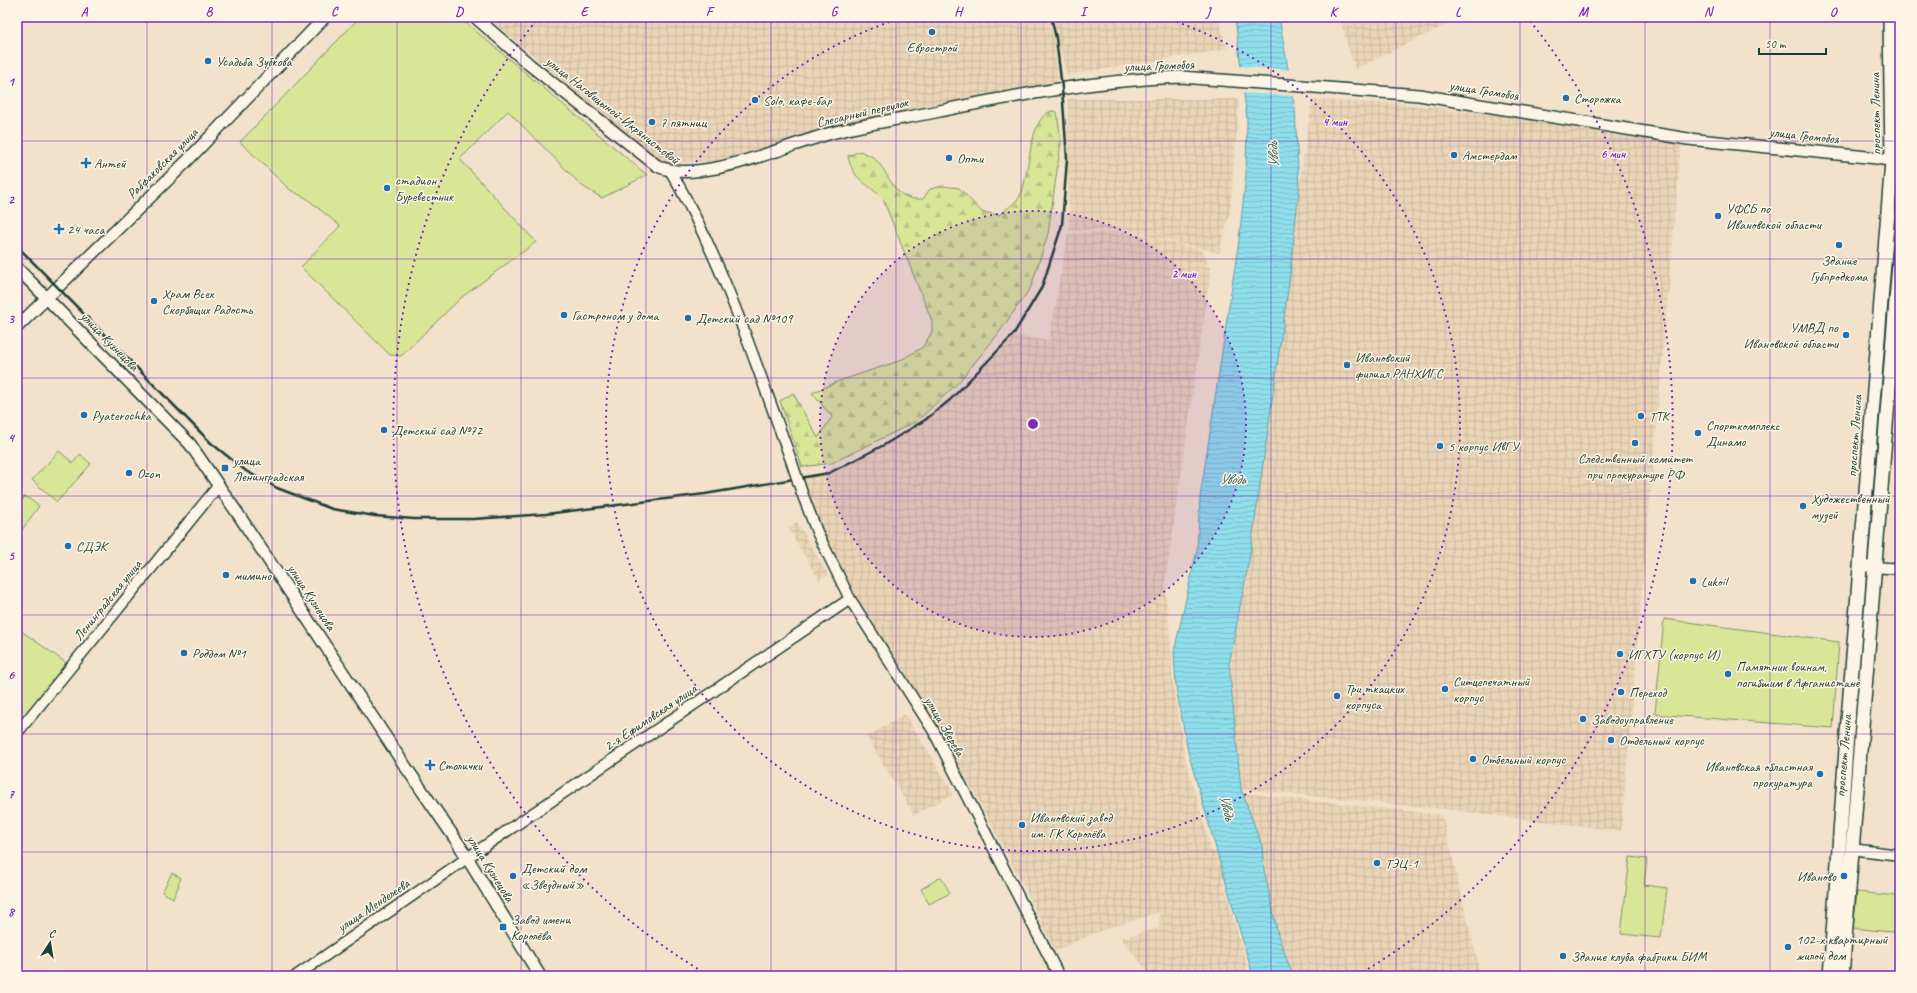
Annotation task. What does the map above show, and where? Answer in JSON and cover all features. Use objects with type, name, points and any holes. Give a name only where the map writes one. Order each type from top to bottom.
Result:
[{"type":"highway","name":"проспект Ленина","points":[[1830,976],[1848,720],[1896,161],[1890,17]]},
{"type":"highway","name":"проспект Ленина","points":[[1842,976],[1900,251]]},
{"type":"main road","name":"Рабфаковская улица","points":[[17,327],[184,163],[325,17]]},
{"type":"main road","name":"улица Наговицыной-Икрянистовой","points":[[475,17],[530,65],[656,165],[670,170]]},
{"type":"main road","name":"улица Громобоя","points":[[1062,88],[1149,78],[1181,77],[1307,85],[1419,95],[1688,139],[1896,161]]},
{"type":"main road","name":"Слесарный переулок","points":[[670,170],[692,171],[719,167],[769,154],[829,133],[982,102],[1062,88]]},
{"type":"main road","name":"улица Кузнецова","points":[[17,268],[190,444],[219,485],[467,858],[540,976]]},
{"type":"street","name":"улица Наговицыной-Икрянистовой","points":[[670,170],[686,197],[709,244],[742,324],[802,493]]},
{"type":"street","name":"Ленинградская улица","points":[[17,733],[219,485]]},
{"type":"street","name":"улица Зверева","points":[[802,493],[817,532],[850,599],[933,730],[1059,976]]},
{"type":"street","points":[[1861,566],[1900,569]]},
{"type":"street","name":"2-я Ефимовская улица","points":[[467,858],[850,599]]},
{"type":"street","points":[[1851,850],[1900,855]]},
{"type":"street","name":"улица Менделеева","points":[[296,976],[467,858]]},
{"type":"shaded area","points":[[487,17],[1047,17],[1054,38],[1059,83],[830,127],[771,147],[714,162],[669,162],[654,158]]},
{"type":"shaded area","points":[[1052,17],[1218,17],[1227,49],[1067,75]]},
{"type":"shaded area","points":[[1339,17],[1462,17],[1355,69]]},
{"type":"shaded area","points":[[1068,99],[1239,99],[1230,212],[1219,253],[1124,230],[1069,231]]},
{"type":"shaded area","points":[[1312,100],[1394,103],[1490,114],[1681,145],[1621,831],[1444,809],[1241,789],[1229,664],[1250,555],[1289,283],[1299,189]]},
{"type":"shaded area","points":[[1125,231],[1202,250],[1211,270],[1165,583],[1171,645],[1172,679],[1185,757],[1212,852],[1262,846],[1242,793],[1442,815],[1481,976],[1293,976],[1278,935],[1264,870],[1222,878],[1250,976],[1151,976],[1121,938],[1159,928],[1159,912],[1094,933],[1055,951],[1029,896],[973,790],[853,601],[798,479],[829,474],[884,447],[925,422],[950,401],[1014,335],[1049,341],[1068,233]]},
{"type":"shaded area","points":[[797,522],[828,575],[819,580],[788,528]]},
{"type":"shaded area","points":[[905,714],[954,794],[914,815],[867,737]]},
{"type":"green space","name":"стадион Буревестник","points":[[360,17],[459,17],[647,175],[602,198],[582,186],[508,111],[460,159],[536,242],[462,297],[401,356],[390,355],[301,267],[340,226],[306,198],[290,190],[240,142]]},
{"type":"green space","points":[[1052,111],[1057,112],[1061,142],[1048,234],[1031,287],[998,334],[958,383],[917,421],[832,463],[802,467],[780,401],[793,393],[818,438],[832,417],[812,393],[839,381],[899,361],[923,347],[932,332],[932,321],[883,199],[857,176],[853,171],[848,156],[860,151],[874,158],[898,192],[912,199],[923,199],[930,189],[943,186],[959,188],[982,212],[999,215],[1013,204],[1020,196],[1026,176],[1034,135],[1038,124],[1044,115]]},
{"type":"green space","points":[[59,451],[73,463],[80,454],[91,464],[57,502],[32,480]]},
{"type":"green space","points":[[25,496],[39,506],[17,537],[17,508]]},
{"type":"green space","points":[[1664,619],[1839,642],[1833,728],[1655,714]]},
{"type":"green space","points":[[17,628],[72,667],[17,735]]},
{"type":"green space","points":[[1630,857],[1647,859],[1644,885],[1667,888],[1661,938],[1621,934]]},
{"type":"green space","points":[[172,873],[181,878],[173,898],[162,892]]},
{"type":"green space","points":[[941,877],[950,893],[929,904],[921,889]]},
{"type":"green space","points":[[1900,877],[1900,933],[1853,928],[1857,892],[1897,896]]},
{"type":"water","name":"Уводь","points":[[1235,17],[1279,17],[1295,109],[1299,189],[1289,283],[1250,555],[1229,664],[1241,789],[1262,846],[1264,870],[1278,935],[1293,976],[1253,976],[1188,752],[1176,687],[1174,652],[1197,550],[1200,498],[1239,240],[1246,175],[1247,119]]},
{"type":"pier","points":[[1239,66],[1290,70],[1295,96],[1242,93]]},
{"type":"railway","points":[[17,246],[211,443],[246,471],[277,488],[332,509],[375,516],[414,519],[473,519],[546,514],[705,494],[829,473],[884,445],[925,420],[950,400],[1013,335],[1042,287],[1062,225],[1067,159],[1062,88],[1056,38],[1051,17]]},
{"type":"place","name":"Еврострой","points":[[932,32]]},
{"type":"place","name":"Усадьба Зубкова","points":[[208,61]]},
{"type":"place","name":"Сторожка","points":[[1566,98]]},
{"type":"place","name":"Solo, кафе-бар","points":[[755,100]]},
{"type":"place","name":"7 пятниц","points":[[652,122]]},
{"type":"place","name":"Амстердам","points":[[1454,155]]},
{"type":"place","name":"Опти","points":[[949,158]]},
{"type":"place","name":"Антей","points":[[86,163]]},
{"type":"place","name":"стадион Буревестник","points":[[387,188]]},
{"type":"place","name":"УФСБ по Ивановской области","points":[[1718,216]]},
{"type":"place","name":"24 часа","points":[[59,229]]},
{"type":"place","name":"Здание Губпродкома","points":[[1839,245]]},
{"type":"place","name":"Храм Всех Скорбящих Радость","points":[[154,301]]},
{"type":"place","name":"Гастроном у дома","points":[[564,315]]},
{"type":"place","name":"Детский сад №109","points":[[688,318]]},
{"type":"place","name":"УМВД по Ивановской области","points":[[1846,335]]},
{"type":"place","name":"Ивановский филиал РАНХИГС","points":[[1347,365]]},
{"type":"place","name":"Pyaterochka","points":[[84,415]]},
{"type":"place","name":"ТТК","points":[[1641,416]]},
{"type":"place","name":"Детский сад №72","points":[[384,430]]},
{"type":"place","name":"Спорткомплекс Динамо","points":[[1698,433]]},
{"type":"place","name":"Следственный комитет при прокуратуре РФ","points":[[1635,443]]},
{"type":"place","name":"5 корпус ИвГУ","points":[[1440,446]]},
{"type":"place","name":"улица Ленинградская","points":[[225,468]]},
{"type":"place","name":"Ozon","points":[[129,473]]},
{"type":"place","name":"Художественный музей","points":[[1803,506]]},
{"type":"place","name":"СДЭК","points":[[68,546]]},
{"type":"place","name":"мимино","points":[[226,575]]},
{"type":"place","name":"Lukoil","points":[[1693,581]]},
{"type":"place","name":"Роддом №1","points":[[184,653]]},
{"type":"place","name":"ИГХТУ (корпус И)","points":[[1620,654]]},
{"type":"place","name":"Памятник воинам, погибшим в Афганистане","points":[[1728,674]]},
{"type":"place","name":"Ситцепечатный корпус","points":[[1445,689]]},
{"type":"place","name":"Переход","points":[[1621,692]]},
{"type":"place","name":"Три ткацких корпуса","points":[[1337,696]]},
{"type":"place","name":"Заводоуправление","points":[[1583,719]]},
{"type":"place","name":"Отдельный корпус","points":[[1611,740]]},
{"type":"place","name":"Отбельный корпус","points":[[1473,759]]},
{"type":"place","name":"Столички","points":[[430,765]]},
{"type":"place","name":"Ивановская областная прокуратура","points":[[1820,774]]},
{"type":"place","name":"Ивановский завод им. ГК Королёва","points":[[1022,825]]},
{"type":"place","name":"ТЭЦ-1","points":[[1377,863]]},
{"type":"place","name":"Детский дом «Звездный»","points":[[513,876]]},
{"type":"place","name":"Иваново","points":[[1844,876]]},
{"type":"place","name":"Завод имени Королёва","points":[[503,927]]},
{"type":"place","name":"102-х квартирный жилой дом","points":[[1788,947]]},
{"type":"place","name":"Здание клуба фабрики БИМ","points":[[1563,956]]}]
